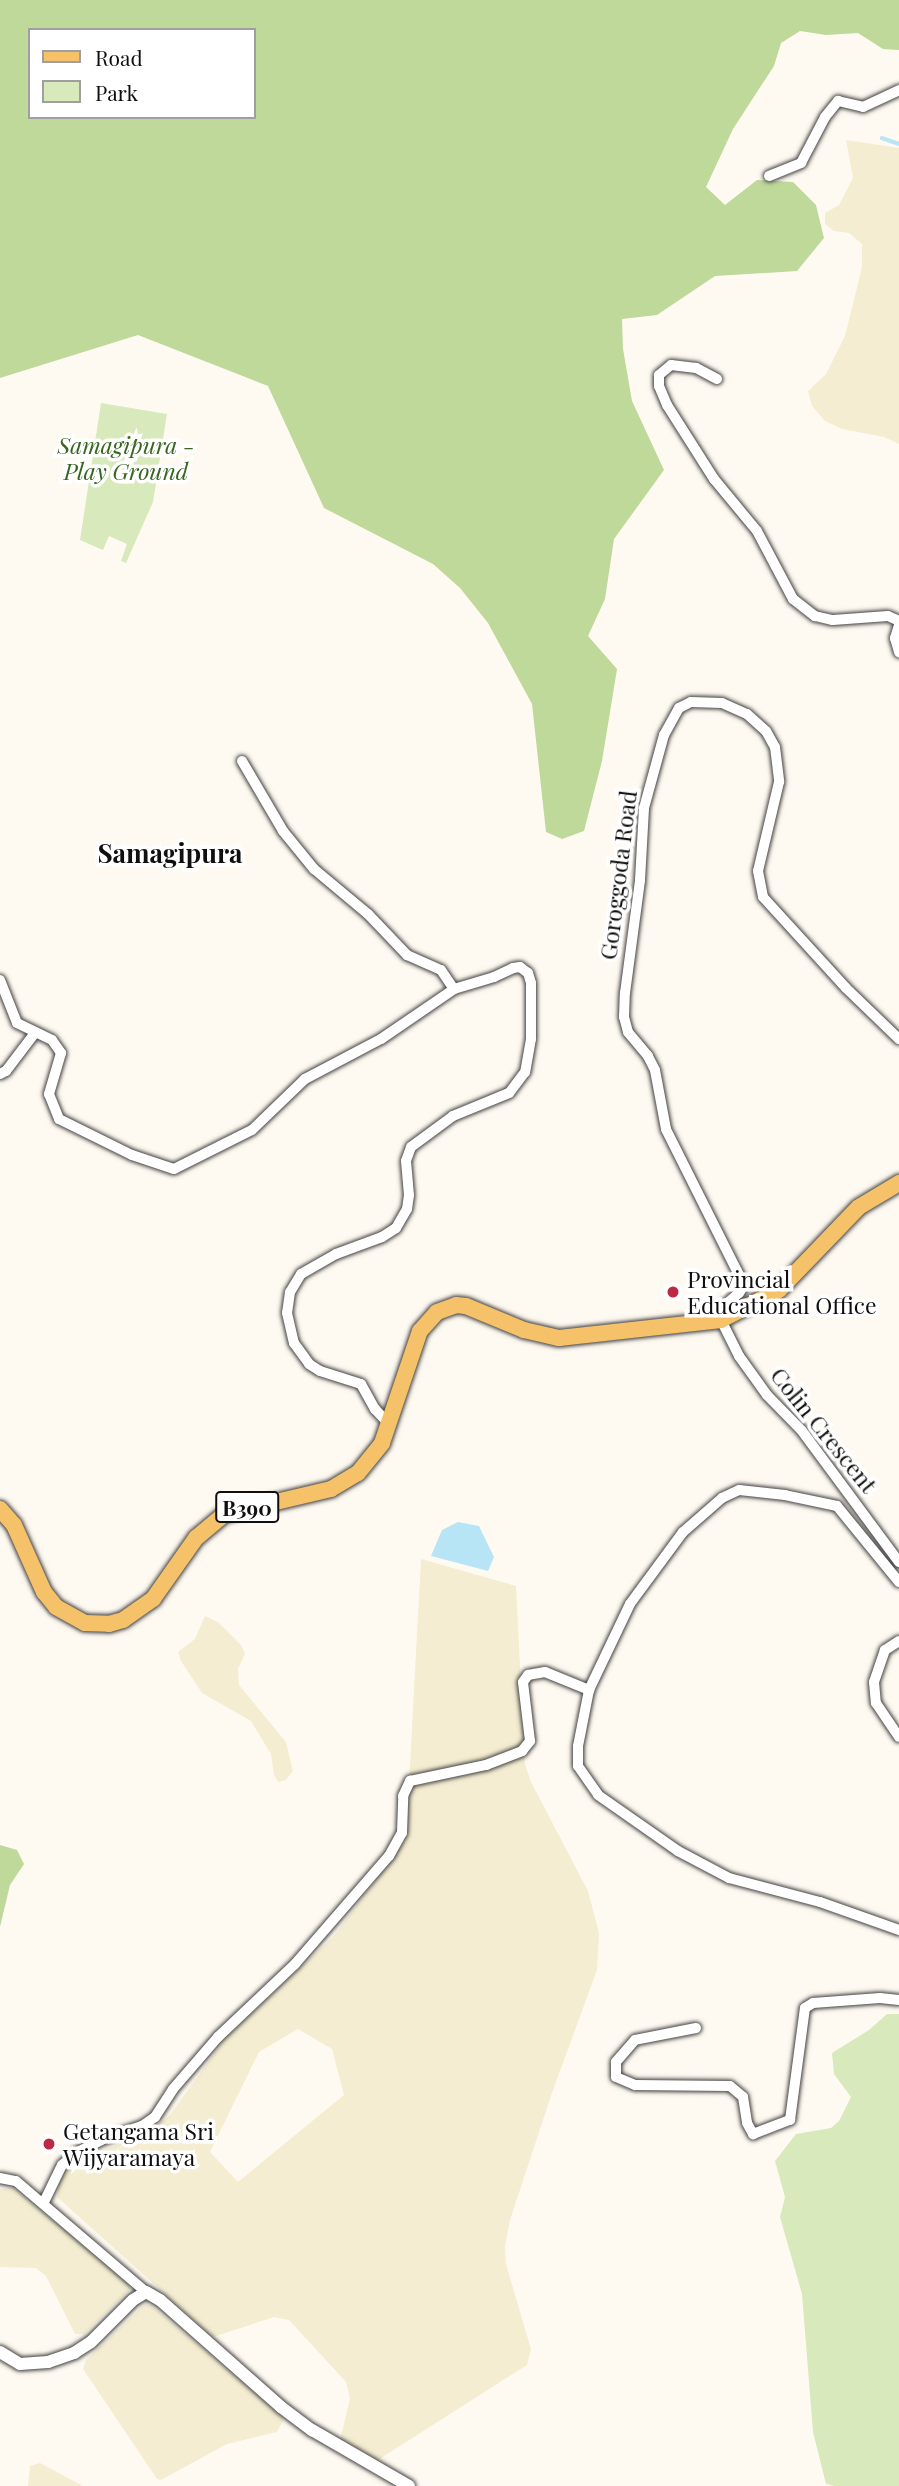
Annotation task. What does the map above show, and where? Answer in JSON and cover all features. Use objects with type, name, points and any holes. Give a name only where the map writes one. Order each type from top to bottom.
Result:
[{"type":"main road","name":"B390","points":[[0,1509],[14,1525],[44,1592],[56,1607],[85,1623],[109,1624],[123,1620],[153,1599],[196,1538],[225,1514],[331,1489],[358,1473],[382,1443],[420,1331],[437,1312],[448,1307],[466,1306],[524,1330],[559,1338],[723,1319],[779,1290],[859,1208],[899,1184]]},
{"type":"street","points":[[769,176],[801,163],[825,117],[838,101],[863,107],[899,90]]},
{"type":"street","points":[[717,379],[696,368],[671,365],[659,375],[659,386],[667,405],[714,479],[757,531],[793,599],[815,616],[832,620],[888,615],[899,623],[895,638],[899,652]]},
{"type":"street","name":"Goroggoda Road","points":[[723,1319],[721,1309],[744,1285],[666,1129],[655,1070],[628,1032],[624,1017],[640,880],[644,808],[664,735],[679,708],[691,702],[722,703],[747,715],[766,731],[775,747],[779,782],[758,872],[763,897],[846,988],[899,1039]]},
{"type":"street","points":[[242,761],[283,831],[314,869],[368,914],[407,955],[441,970],[454,989]]},
{"type":"street","points":[[0,980],[17,1023],[52,1040],[61,1053],[49,1094],[59,1119],[132,1155],[174,1169],[252,1130],[305,1079],[381,1039],[454,989],[494,977],[513,968],[520,967],[528,973],[531,983],[531,1039],[525,1072],[509,1093],[453,1116],[411,1147],[406,1161],[409,1195],[407,1209],[396,1228],[382,1237],[335,1254],[301,1274],[290,1292],[287,1312],[294,1343],[309,1364],[320,1371],[361,1384],[375,1409],[387,1422]]},
{"type":"street","points":[[0,1074],[6,1071],[36,1033]]},
{"type":"street","name":"Colin Crescent","points":[[723,1319],[739,1356],[768,1395],[802,1431],[899,1562]]},
{"type":"street","points":[[899,1582],[837,1506],[785,1495],[739,1490],[705,1510],[683,1532],[630,1604],[589,1690],[578,1745],[578,1766],[598,1795],[678,1851],[729,1878],[820,1902],[899,1930]]},
{"type":"street","points":[[899,1641],[885,1650],[874,1682],[876,1703],[899,1737]]},
{"type":"street","points":[[44,2202],[62,2165],[76,2153],[101,2140],[142,2126],[155,2117],[173,2089],[218,2037],[295,1964],[389,1856],[402,1833],[403,1796],[410,1781],[486,1765],[522,1751],[530,1741],[523,1682],[528,1675],[545,1672],[589,1690]]},
{"type":"street","points":[[696,2028],[635,2040],[616,2062],[616,2077],[635,2085],[730,2087],[743,2097],[747,2123],[753,2134],[790,2120],[806,2008],[813,2003],[899,2000]]},
{"type":"street","points":[[0,2178],[16,2181],[44,2202],[281,2407],[312,2430],[409,2486]]},
{"type":"street","points":[[0,2352],[20,2364],[48,2362],[74,2353],[91,2342],[133,2300],[146,2292]]},
{"type":"shaded area","points":[[846,140],[899,148],[899,444],[884,437],[842,429],[825,421],[812,406],[808,391],[826,374],[845,336],[862,267],[862,244],[849,233],[834,231],[825,224],[825,213],[839,205],[853,178]]},
{"type":"shaded area","points":[[421,1559],[516,1586],[525,1764],[531,1782],[588,1891],[599,1933],[597,1970],[552,2093],[510,2220],[505,2246],[506,2264],[531,2349],[527,2365],[378,2460],[340,2441],[350,2398],[346,2382],[289,2320],[274,2317],[213,2337],[57,2197],[59,2182],[66,2169],[86,2156],[140,2137],[170,2115],[224,2040],[333,1937],[406,1840]],"holes":[[[298,2029],[332,2049],[344,2095],[238,2182],[210,2152],[259,2052]]]},
{"type":"shaded area","points":[[205,1616],[218,1622],[241,1645],[245,1654],[238,1669],[239,1685],[286,1742],[293,1771],[286,1780],[278,1782],[274,1775],[271,1754],[251,1721],[202,1693],[181,1661],[178,1652],[195,1639]]},
{"type":"shaded area","points":[[13,2188],[128,2282],[130,2289],[84,2334],[75,2334],[46,2276],[36,2268],[0,2267],[0,2189]]},
{"type":"shaded area","points":[[145,2304],[152,2306],[282,2416],[283,2421],[277,2432],[227,2444],[161,2480],[157,2479],[83,2369],[86,2360]]},
{"type":"shaded area","points":[[40,2463],[83,2486],[28,2486],[30,2466]]},
{"type":"green space","points":[[0,0],[899,0],[899,50],[883,49],[858,33],[826,35],[800,31],[781,43],[774,66],[733,129],[706,187],[725,205],[757,180],[793,182],[816,205],[824,238],[797,271],[715,276],[657,315],[622,319],[623,349],[632,401],[664,470],[614,539],[605,599],[588,636],[617,669],[602,761],[584,831],[562,839],[546,832],[532,704],[488,623],[460,588],[433,564],[324,508],[268,386],[138,335],[0,378]]},
{"type":"green space","name":"Samagipura - Play Ground","points":[[101,403],[167,414],[153,502],[126,563],[121,561],[127,544],[109,536],[103,550],[80,540]]},
{"type":"green space","points":[[0,1845],[17,1850],[24,1864],[10,1885],[0,1927]]},
{"type":"green space","points":[[887,2014],[899,2014],[899,2486],[835,2486],[826,2484],[813,2432],[802,2294],[780,2217],[785,2197],[775,2161],[796,2134],[831,2128],[839,2121],[851,2097],[834,2074],[832,2053],[869,2030]]},
{"type":"water","points":[[458,1522],[479,1526],[494,1557],[488,1571],[431,1556],[442,1530]]},
{"type":"waterway","points":[[882,138],[899,144]]},
{"type":"place","name":"Provincial Educational Office","points":[[673,1292]]},
{"type":"place","name":"Getangama Sri Wijyaramaya","points":[[49,2144]]},
{"type":"district","name":"Samagipura","points":[[170,853]]}]
